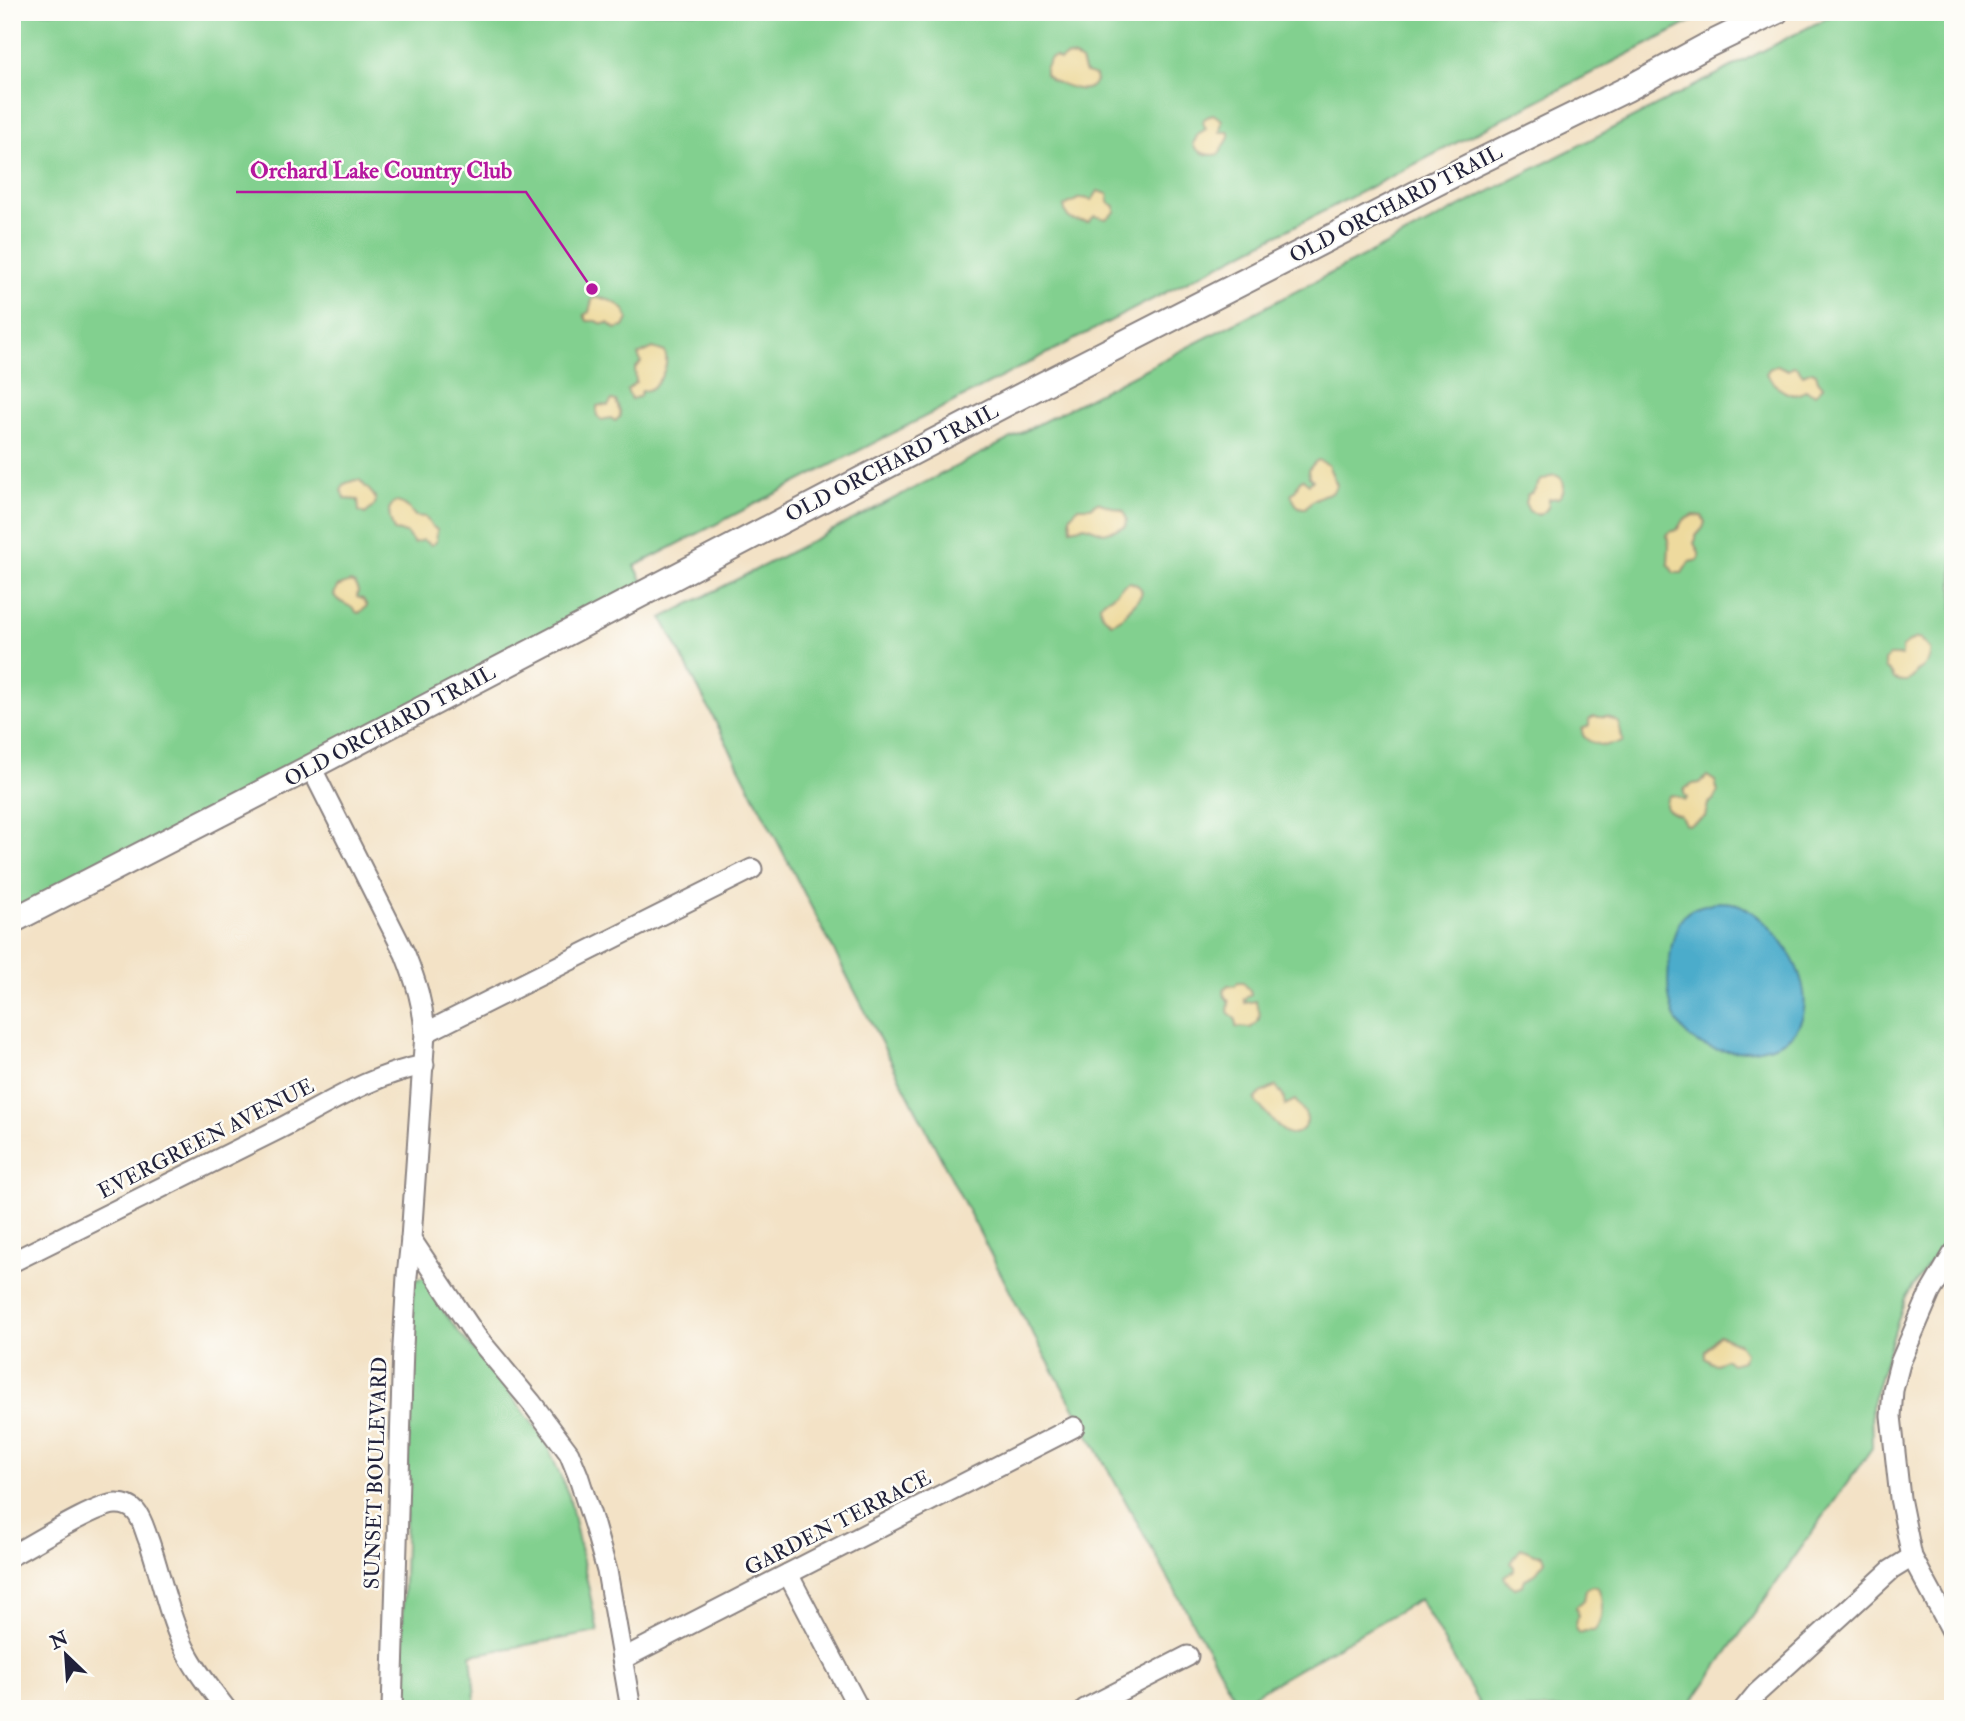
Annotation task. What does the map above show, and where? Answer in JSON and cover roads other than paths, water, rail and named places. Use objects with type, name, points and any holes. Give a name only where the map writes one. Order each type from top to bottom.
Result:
[{"type":"street","name":"OLD ORCHARD TRAIL","points":[[12,921],[1040,386],[1776,12]]},
{"type":"street","name":"SUNSET BOULEVARD","points":[[311,767],[405,954],[418,985],[423,1008],[424,1065],[403,1346],[392,1709]]},
{"type":"street","points":[[425,1033],[752,869]]},
{"type":"street","name":"EVERGREEN AVENUE","points":[[12,1262],[281,1128],[369,1080],[424,1065]]},
{"type":"street","points":[[411,1239],[476,1336],[569,1453],[607,1571],[631,1709]]},
{"type":"street","points":[[1953,1254],[1930,1293],[1900,1363],[1893,1390],[1891,1416],[1900,1498],[1912,1558],[1953,1633]]},
{"type":"street","name":"GARDEN TERRACE","points":[[622,1659],[1074,1427]]},
{"type":"street","points":[[12,1555],[99,1508],[114,1504],[134,1509],[140,1517],[185,1648],[226,1709]]},
{"type":"street","points":[[1744,1709],[1891,1570],[1912,1558]]},
{"type":"street","points":[[788,1574],[859,1709]]},
{"type":"street","points":[[1085,1709],[1188,1656]]},
{"type":"water","points":[[1716,902],[1739,905],[1756,915],[1781,941],[1800,975],[1804,1009],[1795,1031],[1780,1043],[1754,1050],[1730,1051],[1711,1048],[1695,1041],[1683,1031],[1675,1017],[1668,980],[1672,942],[1683,917],[1698,907]]},
{"type":"place","name":"Orchard Lake Country Club","points":[[592,289]]}]
